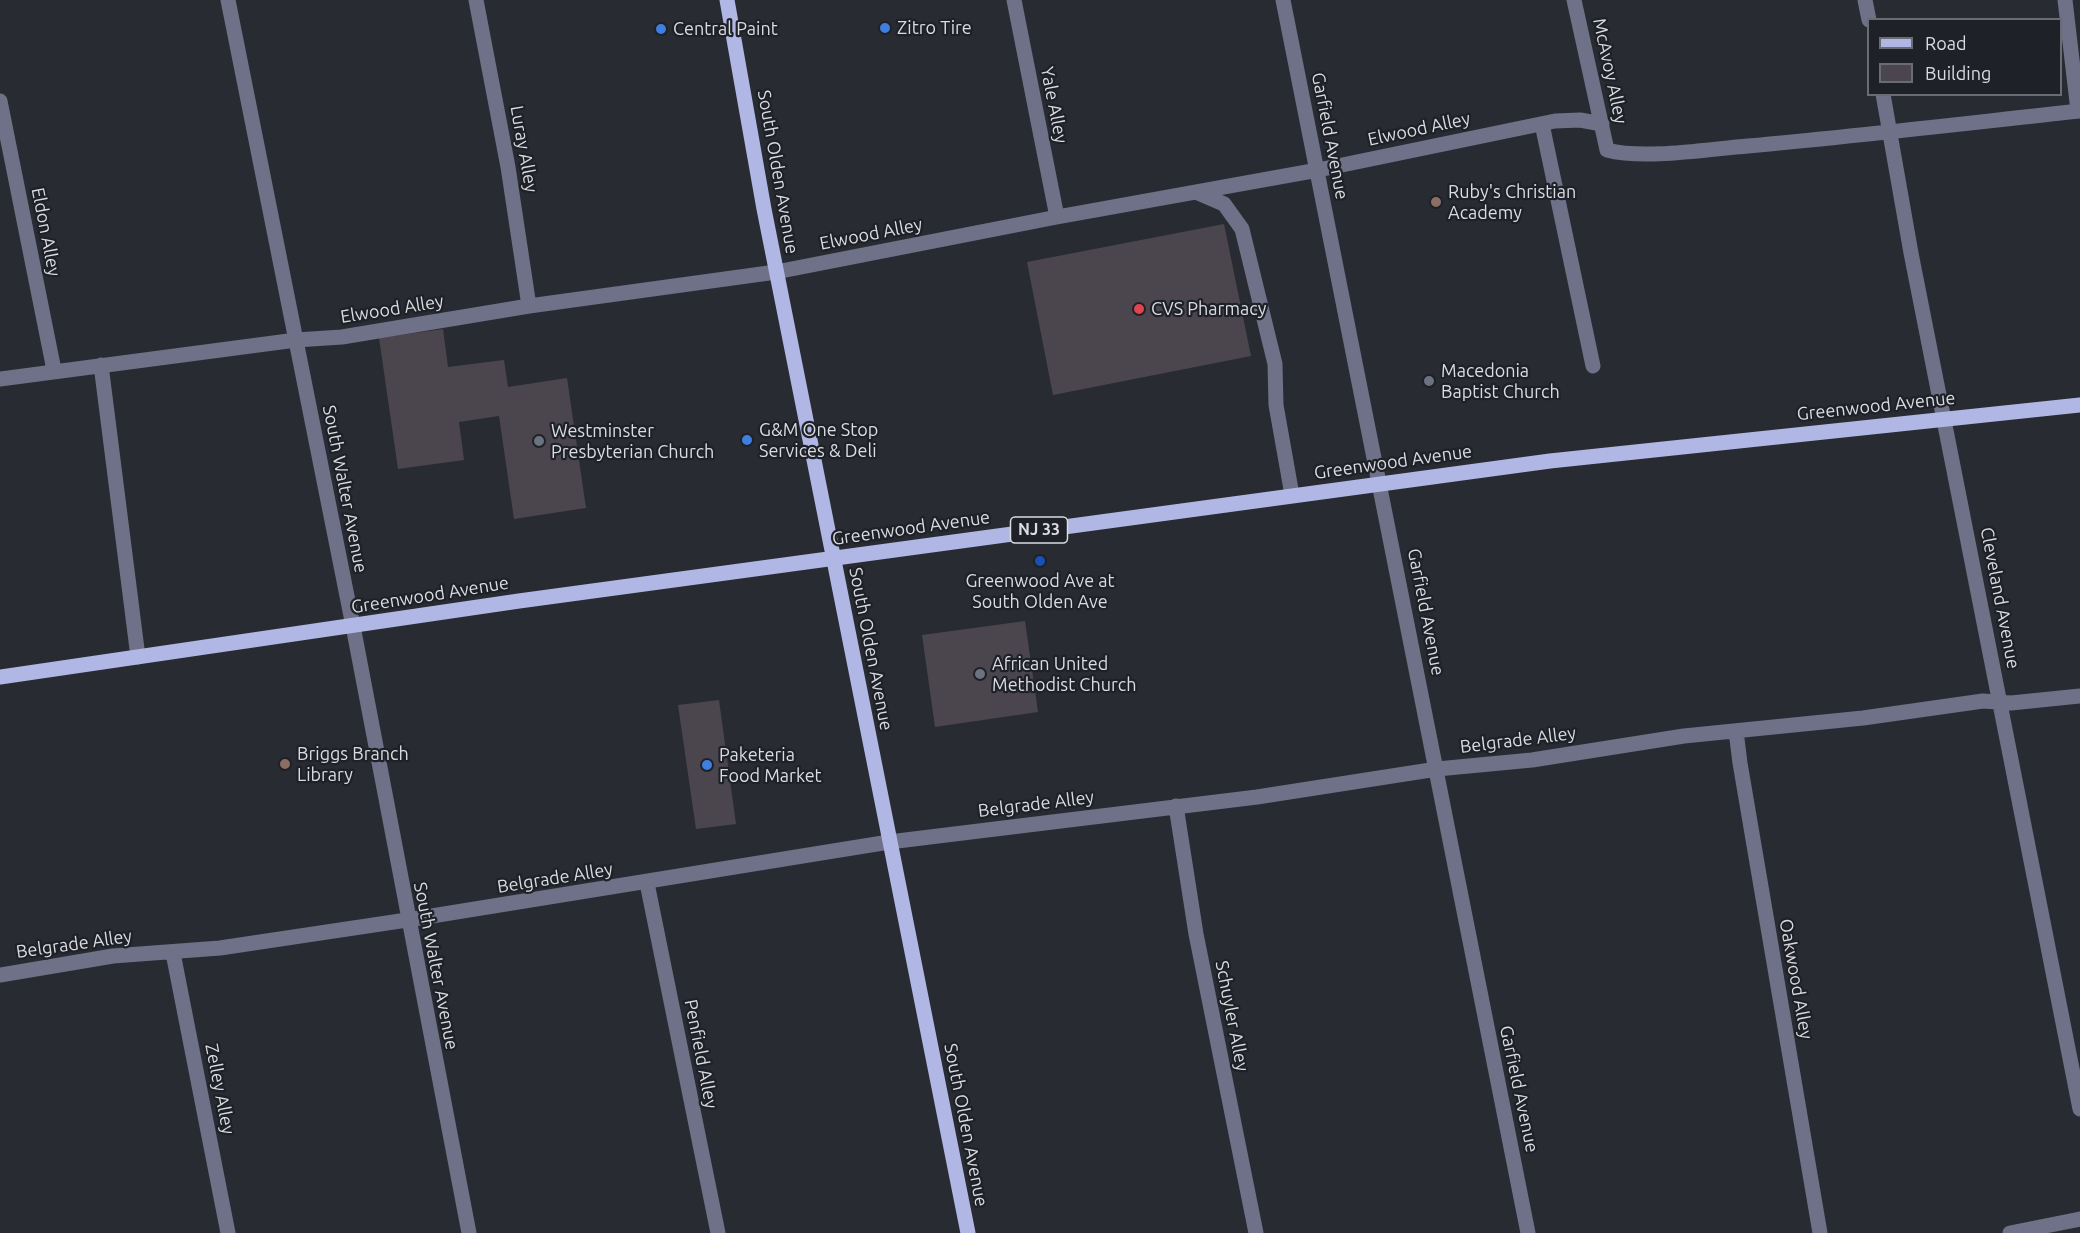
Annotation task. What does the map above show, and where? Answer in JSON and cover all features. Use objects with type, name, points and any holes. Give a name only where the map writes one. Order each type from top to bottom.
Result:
[{"type":"main road","name":"South Olden Avenue","points":[[727,0],[776,272],[968,1233]]},
{"type":"main road","name":"Greenwood Avenue","points":[[0,677],[833,558],[1380,483],[1550,461],[2080,405]]},
{"type":"street","name":"South Walter Avenue","points":[[228,0],[353,626],[407,920],[469,1233]]},
{"type":"street","name":"Luray Alley","points":[[476,0],[508,167],[529,306]]},
{"type":"street","name":"Yale Alley","points":[[1014,0],[1057,217]]},
{"type":"street","name":"Garfield Avenue","points":[[1283,0],[1528,1233]]},
{"type":"street","name":"McAvoy Alley","points":[[1574,0],[1607,150],[1621,154],[1703,150],[1890,133]]},
{"type":"street","points":[[1865,0],[1869,18]]},
{"type":"street","points":[[1890,133],[2079,111],[2065,0]]},
{"type":"street","name":"Cleveland Avenue","points":[[1882,96],[2080,1109]]},
{"type":"street","name":"Eldon Alley","points":[[0,101],[54,370]]},
{"type":"street","name":"Elwood Alley","points":[[0,380],[101,364],[296,340],[342,337],[529,306],[776,272],[1057,217],[1318,170],[1542,124],[1580,120],[1602,124]]},
{"type":"street","points":[[1542,124],[1593,366]]},
{"type":"street","points":[[1197,192],[1224,204],[1242,229],[1275,364],[1276,405],[1292,495]]},
{"type":"street","points":[[101,364],[138,657]]},
{"type":"street","name":"Belgrade Alley","points":[[0,975],[113,956],[173,953],[407,920],[647,883],[889,842],[1257,797],[1437,769],[1532,760],[1684,736],[1863,718],[1983,701],[2001,702],[2080,696]]},
{"type":"street","name":"Oakwood Alley","points":[[1737,731],[1740,763],[1820,1233]]},
{"type":"street","name":"Schuyler Alley","points":[[1176,806],[1196,934],[1256,1233]]},
{"type":"street","name":"Penfield Alley","points":[[647,883],[718,1233]]},
{"type":"street","name":"Zelley Alley","points":[[173,953],[228,1233]]},
{"type":"street","points":[[2010,1233],[2080,1219]]},
{"type":"building","name":"CVS Pharmacy","points":[[1224,224],[1251,356],[1053,395],[1027,262]]},
{"type":"building","name":"Westminster Presbyterian Church","points":[[443,329],[448,367],[504,360],[508,387],[567,378],[586,508],[514,519],[499,416],[459,422],[464,460],[398,469],[379,338]]},
{"type":"building","name":"African United Methodist Church","points":[[1025,621],[1038,712],[935,727],[922,635]]},
{"type":"building","name":"Paketeria Food Market","points":[[719,700],[736,824],[696,829],[678,705]]},
{"type":"place","name":"Zitro Tire","points":[[885,28]]},
{"type":"place","name":"Central Paint","points":[[661,29]]},
{"type":"place","name":"Ruby's Christian Academy","points":[[1436,202]]},
{"type":"place","name":"CVS Pharmacy","points":[[1139,309]]},
{"type":"place","name":"Macedonia Baptist Church","points":[[1429,381]]},
{"type":"place","name":"G&M One Stop Services & Deli","points":[[747,440]]},
{"type":"place","name":"Westminster Presbyterian Church","points":[[539,441]]},
{"type":"place","name":"Greenwood Ave at South Olden Ave","points":[[1040,561]]},
{"type":"place","name":"African United Methodist Church","points":[[980,674]]},
{"type":"place","name":"Briggs Branch Library","points":[[285,764]]},
{"type":"place","name":"Paketeria Food Market","points":[[707,765]]}]
